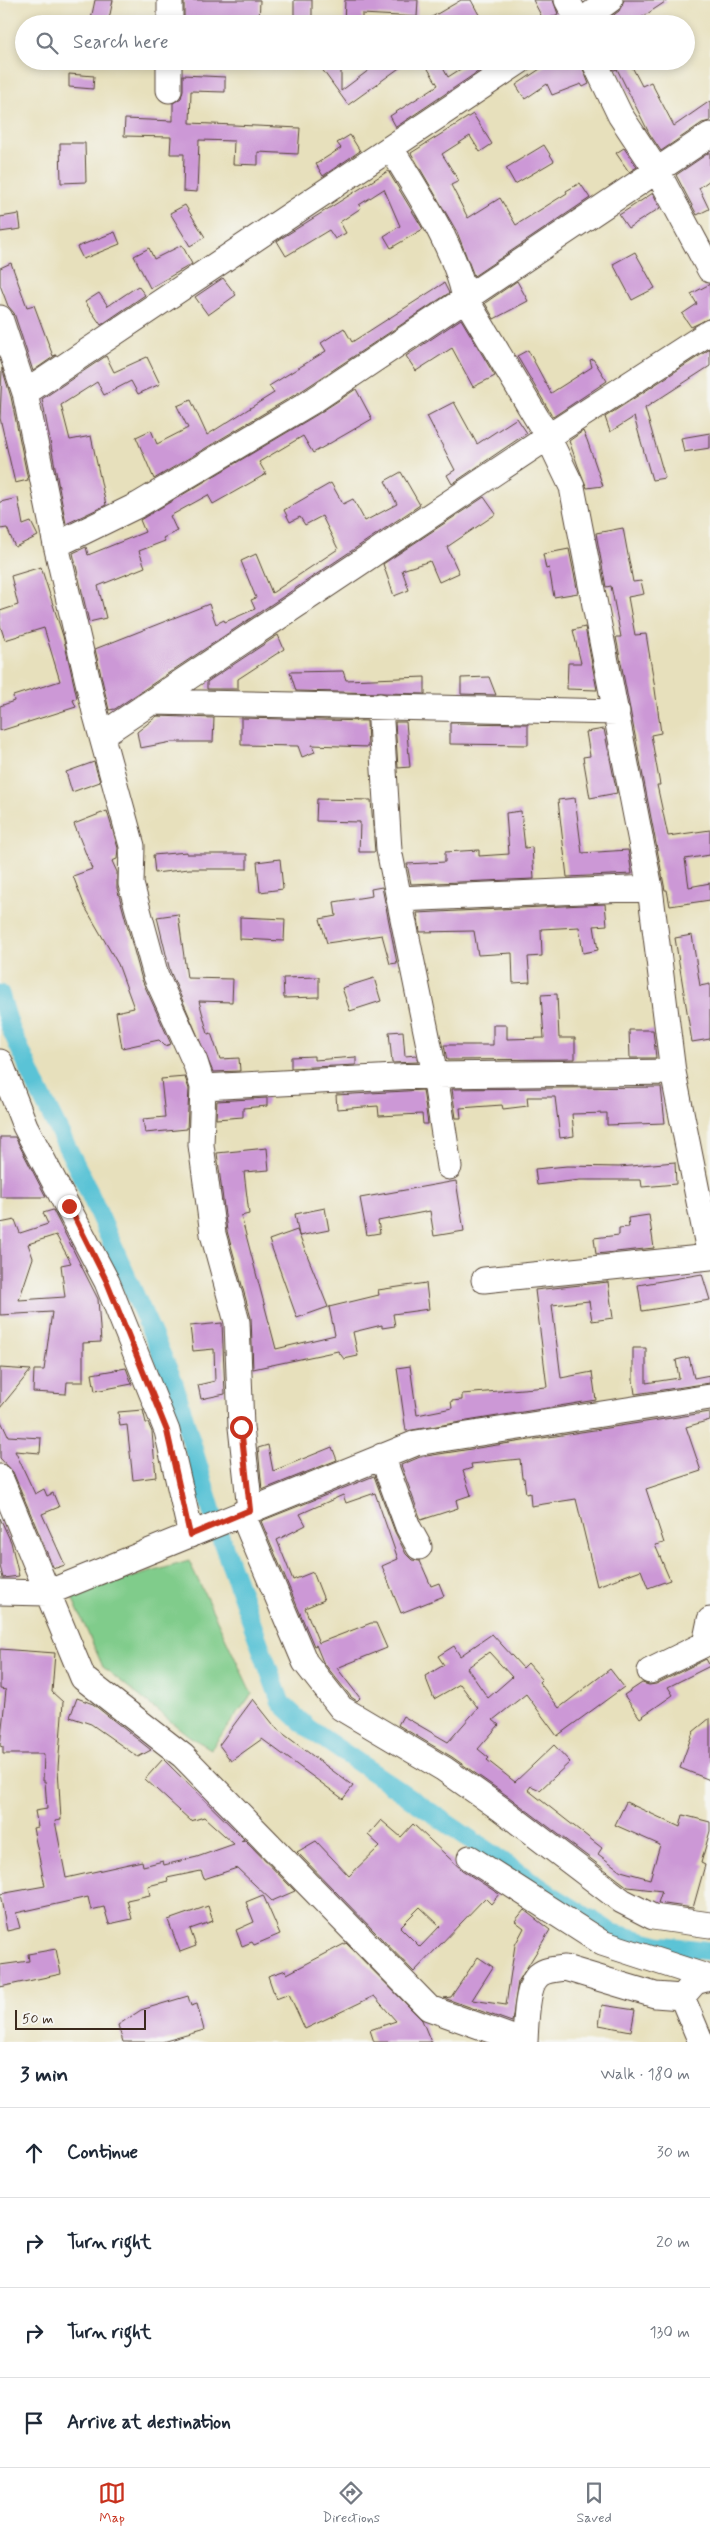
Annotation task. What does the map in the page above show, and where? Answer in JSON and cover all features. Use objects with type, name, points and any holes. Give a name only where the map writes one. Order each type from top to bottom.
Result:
[{"type":"street","points":[[170,0],[170,15]]},
{"type":"street","points":[[567,0],[575,15]]},
{"type":"street","points":[[590,15],[610,0]]},
{"type":"street","points":[[168,90],[169,70]]},
{"type":"street","points":[[25,393],[507,70]]},
{"type":"street","points":[[598,70],[620,115],[657,171],[710,270]]},
{"type":"street","points":[[56,544],[138,505],[311,402],[710,135]]},
{"type":"street","points":[[391,148],[438,228],[462,283],[465,298],[548,437],[572,487],[650,888],[673,1072],[710,1256],[484,1280]]},
{"type":"street","points":[[0,318],[25,393],[56,544],[102,736],[132,846],[131,884],[156,976],[195,1062],[203,1087],[201,1145],[213,1234],[237,1322],[246,1511],[305,1662],[341,1708],[444,1769],[501,1809],[622,1900],[654,1917],[710,1925]]},
{"type":"street","points":[[102,736],[548,437],[710,332]]},
{"type":"street","points":[[152,702],[617,712]]},
{"type":"street","points":[[380,706],[389,850],[435,1074],[449,1167]]},
{"type":"street","points":[[399,899],[650,888]]},
{"type":"street","points":[[0,1062],[25,1126],[107,1282],[167,1431],[190,1535]]},
{"type":"street","points":[[203,1087],[435,1074],[673,1072]]},
{"type":"street","points":[[0,1592],[47,1593],[416,1443],[710,1397]]},
{"type":"street","points":[[382,1456],[408,1527],[419,1548]]},
{"type":"street","points":[[0,1477],[83,1678],[183,1756],[429,2008],[525,2042],[531,1986],[539,1974],[550,1969],[565,1968],[655,1995],[682,1997]]},
{"type":"street","points":[[650,1671],[705,1644],[710,1620]]},
{"type":"street","points":[[470,1858],[602,1943],[709,1977]]},
{"type":"street","points":[[682,1997],[696,1982],[709,1977]]},
{"type":"street","points":[[682,1997],[701,2042]]},
{"type":"green space","points":[[189,1561],[252,1694],[211,1749],[189,1736],[103,1667],[71,1595]]},
{"type":"building","points":[[95,0],[113,0],[110,15],[92,15]]},
{"type":"building","points":[[184,0],[260,0],[259,15],[184,15]]},
{"type":"building","points":[[294,0],[312,0],[312,15],[294,15]]},
{"type":"building","points":[[345,0],[418,0],[417,15],[344,15]]},
{"type":"building","points":[[461,0],[471,0],[479,15],[435,15]]},
{"type":"building","points":[[533,0],[553,0],[558,14],[541,15]]},
{"type":"building","points":[[624,0],[668,0],[646,15],[614,15],[619,11]]},
{"type":"building","points":[[323,70],[341,70],[341,91],[369,70],[397,70],[348,105]]},
{"type":"building","points":[[429,70],[444,70],[448,77],[459,70],[481,70],[396,127],[390,116],[438,85]]},
{"type":"building","points":[[538,70],[584,70],[589,84],[583,87],[581,84],[552,95],[547,84],[525,99],[516,85]]},
{"type":"building","points":[[618,70],[634,70],[642,86],[651,82],[674,126],[710,101],[710,121],[702,123],[661,151],[649,133]]},
{"type":"building","points":[[69,74],[94,76],[93,89],[69,87]]},
{"type":"building","points":[[183,75],[225,77],[225,92],[191,91],[190,123],[300,128],[298,154],[258,152],[258,165],[233,164],[234,141],[199,140],[197,192],[183,191],[184,154],[170,154],[171,137],[124,136],[125,119],[173,121],[173,103],[181,98]]},
{"type":"building","points":[[473,114],[492,144],[480,152],[470,136],[442,154],[459,181],[451,185],[468,218],[500,198],[516,225],[580,183],[590,198],[474,276],[457,232],[411,153]]},
{"type":"building","points":[[350,135],[360,151],[323,176],[316,164],[341,148],[337,143]]},
{"type":"building","points":[[60,143],[85,143],[86,182],[61,183]]},
{"type":"building","points":[[544,145],[554,161],[515,184],[506,168]]},
{"type":"building","points":[[624,148],[637,167],[629,172],[616,153]]},
{"type":"building","points":[[710,152],[710,180],[699,188],[709,209],[697,215],[676,175]]},
{"type":"building","points":[[388,171],[423,229],[391,248],[384,236],[400,226],[384,189],[359,205],[361,208],[340,222],[346,233],[335,239],[329,230],[286,256],[277,241]]},
{"type":"building","points":[[653,193],[660,208],[628,228],[619,215]]},
{"type":"building","points":[[185,205],[205,237],[190,246],[170,213]]},
{"type":"building","points":[[19,214],[21,229],[0,232],[0,217]]},
{"type":"building","points":[[115,232],[120,244],[83,259],[77,247]]},
{"type":"building","points":[[182,245],[192,264],[150,288],[134,256],[149,248],[154,259]]},
{"type":"building","points":[[635,252],[655,288],[632,300],[613,264]]},
{"type":"building","points":[[11,263],[27,307],[34,305],[53,356],[56,355],[33,371],[14,313],[8,306],[0,285],[0,268]]},
{"type":"building","points":[[223,278],[236,295],[208,315],[195,297]]},
{"type":"building","points":[[517,281],[528,301],[494,319],[485,303]]},
{"type":"building","points":[[444,283],[449,293],[303,390],[154,479],[136,437],[151,430],[157,444],[188,428],[177,406],[191,400],[207,435],[274,393],[269,386],[326,351],[321,343],[344,328],[352,342]]},
{"type":"building","points":[[710,284],[710,318],[691,327],[682,314],[697,304],[691,294]]},
{"type":"building","points":[[138,286],[145,295],[101,325],[85,302],[99,293],[108,306]]},
{"type":"building","points":[[461,319],[495,376],[473,387],[452,348],[416,371],[406,356]]},
{"type":"building","points":[[710,349],[710,366],[645,408],[665,478],[652,480],[634,417],[610,432],[605,417]]},
{"type":"building","points":[[528,350],[551,393],[592,367],[590,360],[593,359],[607,381],[553,417],[517,356]]},
{"type":"building","points":[[106,356],[114,372],[147,357],[160,384],[138,394],[131,381],[104,395],[97,382],[61,405],[70,440],[91,436],[106,505],[66,524],[42,399]]},
{"type":"building","points":[[2,368],[11,397],[28,480],[15,483],[0,418]]},
{"type":"building","points":[[356,389],[372,419],[313,453],[303,436],[259,462],[266,474],[213,504],[208,495],[170,516],[177,531],[163,538],[165,541],[139,551],[145,567],[98,586],[106,618],[89,622],[73,553],[86,547],[88,555],[145,532],[140,520],[318,414]]},
{"type":"building","points":[[454,402],[477,444],[517,418],[527,433],[452,484],[447,475],[455,470],[427,416]]},
{"type":"building","points":[[583,431],[603,486],[587,488],[578,466],[569,441]]},
{"type":"building","points":[[710,433],[710,448],[684,452],[681,438]]},
{"type":"building","points":[[401,472],[420,505],[115,709],[109,710],[95,649],[209,604],[216,624],[255,609],[251,600],[256,598],[241,561],[256,554],[272,593],[338,549],[322,516],[305,525],[300,517],[290,522],[284,510],[331,483],[343,504],[353,499],[365,521],[397,504],[385,481]]},
{"type":"building","points":[[484,497],[496,514],[447,547],[459,573],[439,582],[430,561],[402,570],[409,590],[394,596],[383,564]]},
{"type":"building","points":[[18,498],[23,525],[31,522],[38,536],[15,547],[7,528],[0,529],[0,502]]},
{"type":"building","points":[[623,528],[633,582],[641,581],[644,594],[628,597],[635,635],[646,634],[661,733],[651,735],[660,785],[657,785],[668,836],[710,830],[710,855],[685,859],[689,887],[710,883],[710,900],[670,906],[667,890],[665,890],[616,637],[621,637],[611,586],[606,587],[596,533]]},
{"type":"building","points":[[569,549],[578,593],[554,597],[549,568],[546,569],[543,554]]},
{"type":"building","points":[[41,567],[63,636],[77,698],[73,700],[76,707],[0,731],[0,706],[14,701],[13,696],[60,681],[44,628],[5,640],[0,625],[0,611],[18,605],[11,576]]},
{"type":"building","points":[[585,627],[597,690],[567,689],[568,663],[581,663],[573,630]]},
{"type":"building","points":[[278,635],[284,649],[238,679],[238,689],[207,689],[207,682]]},
{"type":"building","points":[[343,671],[346,680],[425,677],[425,694],[296,691],[290,672]]},
{"type":"building","points":[[489,677],[496,695],[461,694],[461,678]]},
{"type":"building","points":[[157,716],[214,718],[213,742],[172,742],[140,748],[137,732]]},
{"type":"building","points":[[241,718],[367,721],[368,747],[312,745],[315,752],[302,757],[298,746],[241,745]]},
{"type":"building","points":[[395,722],[406,722],[410,767],[398,768]]},
{"type":"building","points":[[450,723],[528,724],[528,745],[450,744]]},
{"type":"building","points":[[604,729],[617,793],[590,798],[583,757],[590,756],[586,732]]},
{"type":"building","points":[[94,762],[100,782],[72,792],[66,772]]},
{"type":"building","points":[[575,798],[582,853],[628,850],[632,874],[567,877],[558,800]]},
{"type":"building","points":[[317,799],[371,800],[375,852],[359,852],[360,822],[316,821]]},
{"type":"building","points":[[107,811],[118,848],[117,859],[112,861],[117,872],[117,888],[142,980],[171,1044],[165,1046],[159,1040],[122,1048],[116,1012],[134,1008],[118,964],[85,907],[73,876],[92,869],[74,824]]},
{"type":"building","points":[[521,811],[525,848],[532,847],[534,879],[411,884],[407,864],[445,862],[445,852],[479,850],[479,856],[509,854],[506,813]]},
{"type":"building","points":[[187,852],[187,854],[247,854],[247,869],[189,869],[155,873],[153,855]]},
{"type":"building","points":[[280,859],[283,889],[260,892],[257,862]]},
{"type":"building","points":[[382,887],[397,963],[390,964],[382,935],[327,943],[320,919],[336,916],[334,902],[372,896],[371,889]]},
{"type":"building","points":[[605,904],[607,925],[594,926],[598,950],[583,953],[579,927],[541,929],[542,956],[528,957],[530,982],[513,983],[512,953],[478,955],[474,931],[420,932],[417,913]]},
{"type":"building","points":[[178,914],[187,978],[233,979],[232,1002],[199,1001],[208,1034],[211,1033],[220,1059],[239,1058],[240,1071],[213,1072],[170,971],[157,917]]},
{"type":"building","points":[[240,917],[285,919],[284,941],[240,939]]},
{"type":"building","points":[[692,935],[700,986],[710,984],[710,1039],[692,1042],[675,938]]},
{"type":"building","points":[[319,977],[319,997],[284,998],[283,978]]},
{"type":"building","points":[[374,978],[381,1001],[350,1011],[342,988]]},
{"type":"building","points":[[557,994],[559,1038],[575,1038],[575,1059],[447,1060],[444,1045],[493,1045],[493,1025],[507,1025],[507,1039],[544,1038],[541,995]]},
{"type":"building","points":[[629,1030],[653,1030],[656,1058],[630,1058]]},
{"type":"building","points":[[403,1031],[405,1056],[416,1055],[418,1062],[392,1063],[389,1032]]},
{"type":"building","points":[[314,1056],[314,1060],[356,1057],[356,1065],[291,1068],[291,1057]]},
{"type":"building","points":[[185,1077],[189,1089],[187,1129],[145,1133],[143,1119],[165,1117],[161,1079]]},
{"type":"building","points":[[661,1087],[665,1123],[607,1125],[607,1113],[572,1114],[574,1136],[560,1138],[555,1097],[527,1097],[528,1106],[503,1109],[502,1105],[460,1108],[461,1118],[456,1118],[452,1089]]},
{"type":"building","points":[[423,1090],[428,1124],[423,1124],[422,1114],[379,1116],[378,1106],[337,1109],[336,1095]]},
{"type":"building","points":[[267,1098],[267,1106],[243,1108],[243,1117],[216,1119],[217,1101]]},
{"type":"building","points":[[0,1137],[15,1137],[46,1197],[0,1197]]},
{"type":"building","points":[[267,1148],[269,1170],[244,1172],[249,1214],[241,1216],[276,1349],[335,1335],[329,1307],[379,1295],[378,1290],[426,1283],[429,1309],[393,1314],[395,1326],[382,1328],[382,1325],[353,1332],[358,1356],[344,1359],[338,1351],[253,1369],[251,1318],[227,1231],[217,1153]]},
{"type":"building","points":[[675,1162],[676,1184],[642,1187],[641,1180],[580,1180],[537,1185],[535,1169],[567,1166],[619,1167]]},
{"type":"building","points":[[456,1181],[464,1231],[434,1236],[430,1211],[378,1221],[380,1233],[367,1235],[360,1198]]},
{"type":"building","points":[[325,1208],[329,1230],[299,1236],[295,1214]]},
{"type":"building","points":[[53,1210],[98,1299],[101,1342],[83,1343],[83,1382],[67,1382],[66,1394],[33,1392],[34,1370],[44,1370],[52,1312],[0,1315],[0,1223],[15,1220],[20,1233],[48,1224],[43,1213]],"holes":[[[56,1235],[71,1263],[61,1265],[65,1297],[19,1300],[33,1258],[28,1244]]]},
{"type":"building","points":[[649,1215],[654,1248],[596,1254],[594,1238],[619,1235],[619,1228],[629,1227],[628,1218]]},
{"type":"building","points":[[297,1230],[328,1307],[297,1318],[269,1240]]},
{"type":"building","points":[[702,1274],[710,1300],[642,1311],[638,1285]]},
{"type":"building","points":[[608,1282],[613,1318],[592,1321],[589,1301],[552,1305],[561,1378],[592,1372],[596,1400],[406,1431],[397,1368],[410,1366],[417,1415],[452,1408],[451,1401],[462,1400],[462,1394],[547,1387],[535,1290]]},
{"type":"building","points":[[222,1323],[225,1394],[201,1399],[198,1385],[215,1381],[214,1349],[193,1351],[190,1326]]},
{"type":"building","points":[[633,1348],[646,1348],[646,1383],[679,1378],[676,1360],[689,1357],[694,1378],[710,1375],[710,1383],[635,1394]]},
{"type":"building","points":[[0,1368],[31,1370],[0,1408]]},
{"type":"building","points":[[126,1368],[132,1384],[95,1391],[92,1374]]},
{"type":"building","points":[[143,1410],[146,1423],[148,1423],[152,1432],[156,1477],[133,1480],[127,1425],[120,1426],[118,1412]]},
{"type":"building","points":[[710,1412],[710,1420],[686,1427],[701,1471],[646,1489],[664,1543],[655,1545],[670,1580],[648,1588],[641,1570],[597,1586],[576,1499],[531,1506],[530,1493],[526,1494],[524,1478],[522,1478],[520,1459],[471,1464],[472,1468],[463,1471],[471,1495],[456,1500],[458,1508],[421,1520],[401,1465],[420,1457]]},
{"type":"building","points":[[0,1419],[8,1436],[41,1438],[40,1453],[15,1451],[35,1494],[44,1489],[47,1496],[53,1493],[59,1507],[42,1514],[65,1565],[53,1567],[13,1472],[0,1458]]},
{"type":"building","points":[[268,1445],[273,1471],[332,1447],[337,1460],[262,1490],[258,1448]]},
{"type":"building","points":[[374,1476],[395,1532],[406,1554],[412,1560],[420,1561],[431,1586],[439,1583],[444,1596],[401,1613],[382,1566],[398,1559],[375,1493],[346,1503],[343,1495],[300,1514],[306,1525],[277,1540],[293,1580],[313,1572],[324,1600],[305,1608],[319,1643],[371,1623],[376,1623],[387,1648],[337,1668],[360,1698],[357,1701],[351,1697],[323,1662],[316,1645],[314,1646],[261,1521]]},
{"type":"building","points":[[0,1518],[11,1542],[19,1576],[3,1578],[0,1566]]},
{"type":"building","points":[[492,1634],[523,1668],[528,1663],[542,1679],[539,1682],[559,1708],[610,1669],[624,1687],[557,1736],[526,1694],[493,1720],[499,1725],[478,1749],[489,1758],[487,1760],[515,1782],[554,1745],[570,1762],[540,1790],[531,1786],[528,1790],[602,1848],[598,1854],[621,1871],[650,1879],[660,1845],[615,1825],[626,1802],[680,1827],[683,1815],[710,1822],[710,1831],[701,1863],[705,1865],[693,1908],[658,1903],[662,1891],[628,1887],[509,1797],[452,1757],[398,1725],[403,1716],[448,1742],[478,1708],[460,1684],[434,1699],[425,1676],[444,1665],[438,1656],[454,1646],[460,1656]],"holes":[[[489,1652],[512,1677],[488,1698],[467,1668]]]},
{"type":"building","points":[[0,1649],[55,1653],[52,1692],[63,1702],[58,1768],[61,1820],[55,1821],[66,1878],[142,1861],[143,1866],[163,1861],[164,1865],[197,1857],[234,1844],[204,1817],[191,1821],[145,1779],[163,1759],[244,1839],[241,1841],[245,1840],[295,1891],[272,1901],[237,1868],[204,1879],[201,1871],[167,1878],[168,1881],[148,1886],[150,1895],[127,1900],[132,1919],[109,1924],[104,1907],[91,1910],[88,1897],[16,1913],[20,1928],[7,1931],[0,1894],[45,1886],[33,1828],[38,1827],[35,1811],[47,1809],[45,1781],[43,1781],[44,1754],[3,1754],[3,1747],[0,1746],[6,1690],[0,1689]]},
{"type":"building","points":[[706,1659],[710,1666],[668,1687],[673,1695],[640,1718],[624,1695],[642,1683],[656,1684]]},
{"type":"building","points":[[77,1698],[93,1704],[151,1750],[138,1757],[91,1724],[70,1717]]},
{"type":"building","points":[[253,1699],[277,1729],[353,1786],[343,1799],[262,1739],[231,1761],[219,1745]]},
{"type":"building","points":[[710,1718],[710,1780],[680,1768],[693,1732]]},
{"type":"building","points":[[381,1820],[401,1837],[413,1824],[462,1870],[499,1894],[491,1904],[485,1898],[414,1972],[297,1852],[316,1841],[349,1876],[380,1846],[368,1835]],"holes":[[[420,1907],[440,1926],[420,1947],[400,1927]]]},
{"type":"building","points":[[263,1895],[280,1934],[254,1945],[252,1942],[242,1946],[236,1930],[254,1922],[246,1902]]},
{"type":"building","points":[[208,1906],[213,1921],[190,1929],[196,1946],[180,1952],[168,1920]]},
{"type":"building","points":[[524,1910],[550,1930],[518,1982],[512,2022],[444,1998],[451,1997],[478,1957],[493,1967],[472,2000],[506,2005],[515,1945],[524,1928],[515,1921]]},
{"type":"building","points":[[346,1943],[422,2020],[431,2042],[374,2042],[370,2030],[396,2021],[374,1996],[305,2029],[289,1994],[276,1999],[268,1976],[286,1970],[287,1974]]},
{"type":"building","points":[[56,1949],[61,1974],[0,1987],[0,1965],[29,1961],[28,1954]]},
{"type":"building","points":[[188,1996],[191,2006],[197,2004],[204,2030],[162,2042],[123,2042],[118,2025],[141,2010]]},
{"type":"building","points":[[602,2005],[635,2010],[631,2031],[599,2025]]},
{"type":"waterway","points":[[0,994],[10,1027],[39,1091],[84,1181],[173,1380],[216,1525],[281,1703],[308,1728],[553,1896],[613,1933],[659,1945],[710,1951]]},
{"type":"route","points":[[69,1206],[107,1282],[167,1431],[190,1535],[250,1510],[241,1427]]}]
